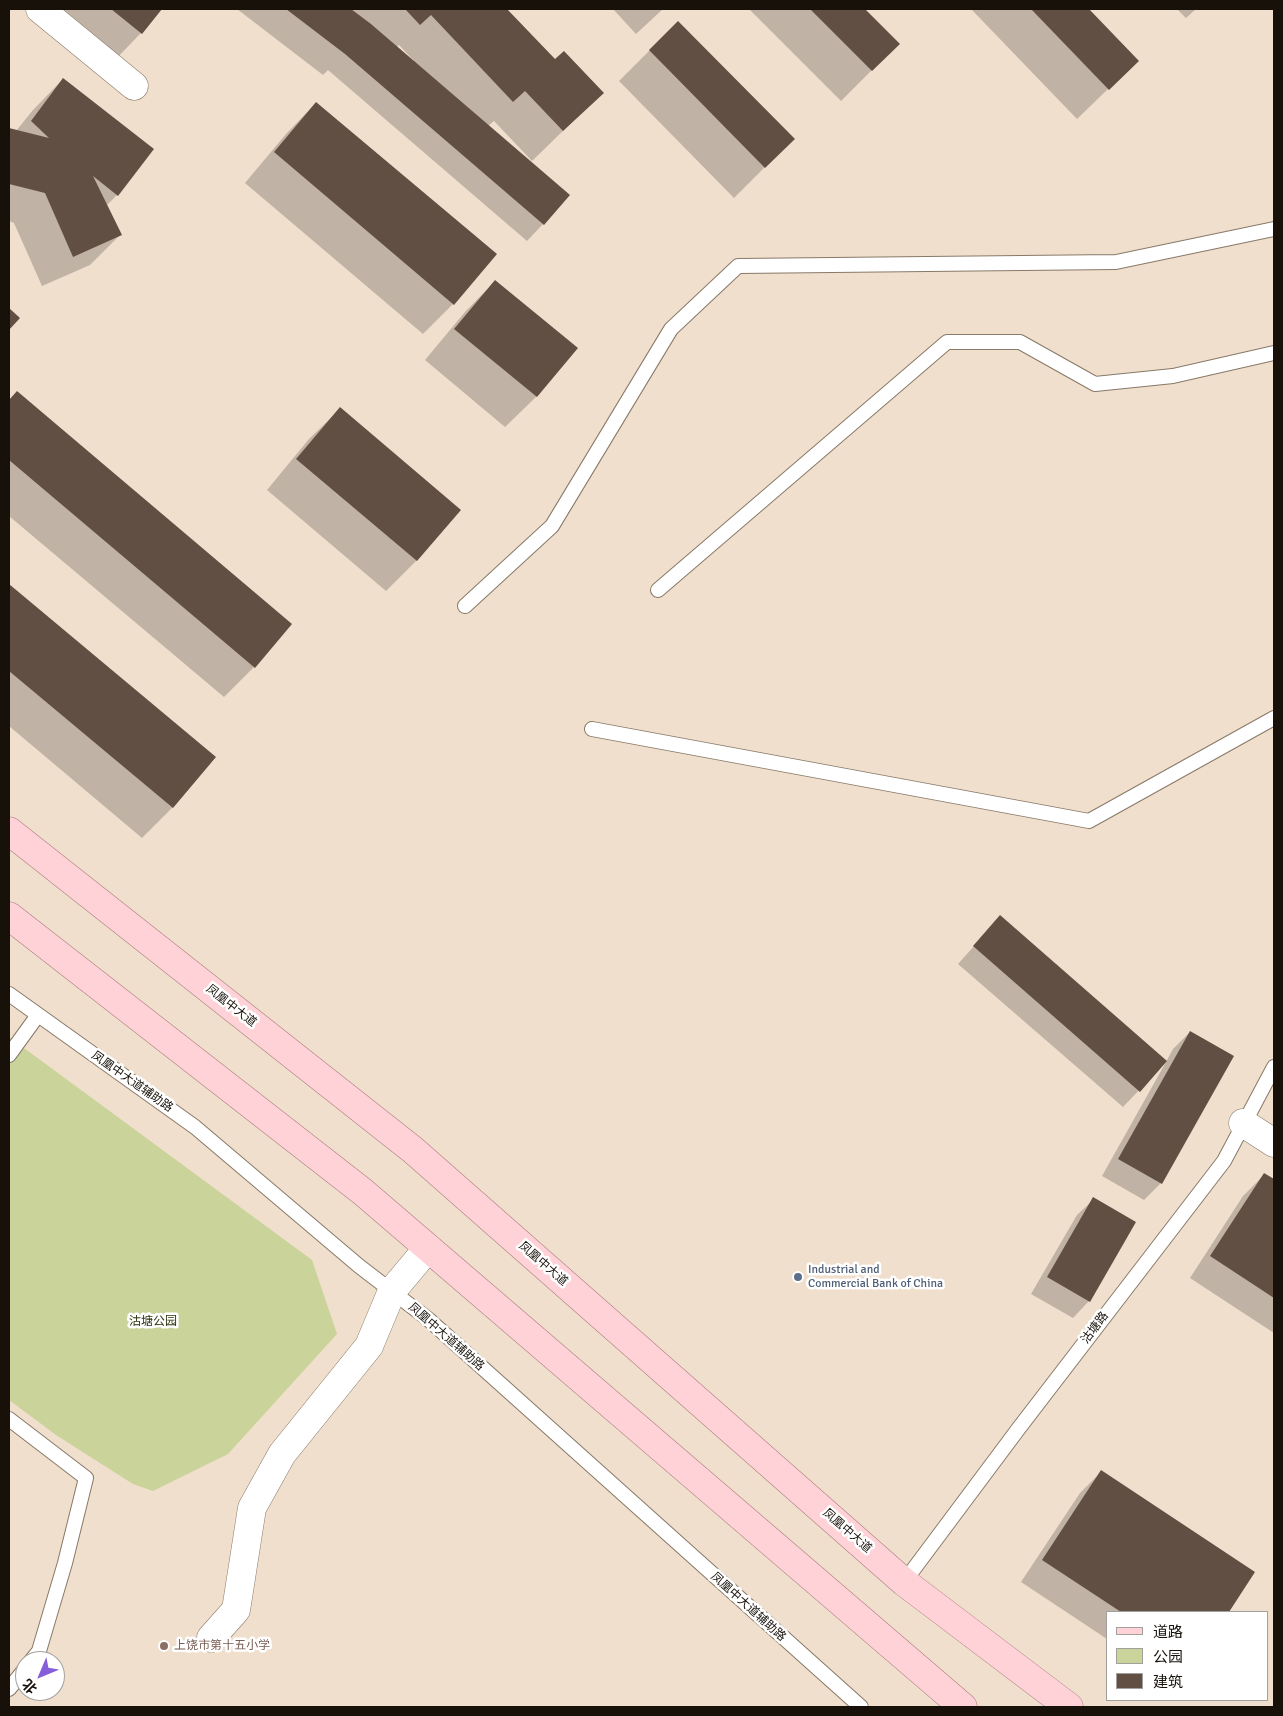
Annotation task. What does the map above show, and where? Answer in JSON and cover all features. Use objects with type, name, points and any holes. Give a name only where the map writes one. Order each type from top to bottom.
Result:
[{"type":"main road","name":"凤凰中大道","points":[[9,830],[414,1150],[904,1582],[1068,1707]]},
{"type":"main road","points":[[9,916],[362,1192],[955,1705]]},
{"type":"street","points":[[40,9],[134,86]]},
{"type":"street","points":[[1244,1123],[1274,1143]]},
{"type":"street","points":[[211,1638],[236,1610],[252,1508],[282,1454],[369,1346],[392,1291],[428,1248]]},
{"type":"lane","points":[[465,606],[552,526],[671,329],[738,266],[1116,262],[1274,229]]},
{"type":"lane","points":[[658,590],[946,342],[1020,342],[1095,384],[1173,376],[1274,353]]},
{"type":"lane","points":[[592,729],[1089,821],[1274,718]]},
{"type":"lane","name":"凤凰中大道辅助路","points":[[9,994],[196,1127],[359,1266],[428,1319],[672,1540],[861,1707]]},
{"type":"lane","points":[[9,1055],[38,1015]]},
{"type":"lane","name":"沽塘路","points":[[904,1582],[1019,1428],[1224,1161],[1274,1067]]},
{"type":"lane","points":[[9,1419],[86,1478],[65,1563],[39,1651]]},
{"type":"green space","name":"沽塘公园","points":[[9,1037],[312,1260],[337,1334],[228,1454],[153,1491],[133,1484],[56,1435],[9,1400]]},
{"type":"building","points":[[111,9],[162,9],[142,34]]},
{"type":"building","points":[[286,9],[351,9],[371,24],[570,195],[544,225],[345,54]]},
{"type":"building","points":[[405,9],[507,9],[555,59],[564,51],[604,93],[563,131],[525,91],[513,102],[431,15],[420,25]]},
{"type":"building","points":[[810,9],[865,9],[900,44],[872,71]]},
{"type":"building","points":[[1031,9],[1089,9],[1139,61],[1109,90]]},
{"type":"building","points":[[678,21],[795,139],[765,168],[649,50]]},
{"type":"building","points":[[63,78],[154,149],[118,196],[93,176],[122,235],[73,257],[45,193],[9,184],[9,128],[49,138],[31,121]]},
{"type":"building","points":[[316,102],[497,254],[454,305],[274,152]]},
{"type":"building","points":[[495,280],[578,348],[537,397],[454,329]]},
{"type":"building","points":[[9,308],[20,318],[9,330]]},
{"type":"building","points":[[17,391],[292,624],[255,668],[9,460],[9,400]]},
{"type":"building","points":[[340,407],[461,510],[417,561],[296,459]]},
{"type":"building","points":[[9,584],[216,757],[173,808],[9,671]]},
{"type":"building","points":[[1000,915],[1167,1061],[1140,1092],[973,946]]},
{"type":"building","points":[[1190,1031],[1234,1056],[1162,1184],[1118,1159]]},
{"type":"building","points":[[1264,1173],[1274,1179],[1274,1298],[1210,1256]]},
{"type":"building","points":[[1093,1197],[1136,1222],[1090,1302],[1047,1277]]},
{"type":"building","points":[[1101,1470],[1255,1572],[1230,1611],[1119,1611],[1042,1560]]},
{"type":"place","name":"Industrial and Commercial Bank of China","points":[[798,1277]]},
{"type":"place","name":"上饶市第十五小学","points":[[164,1646]]}]
